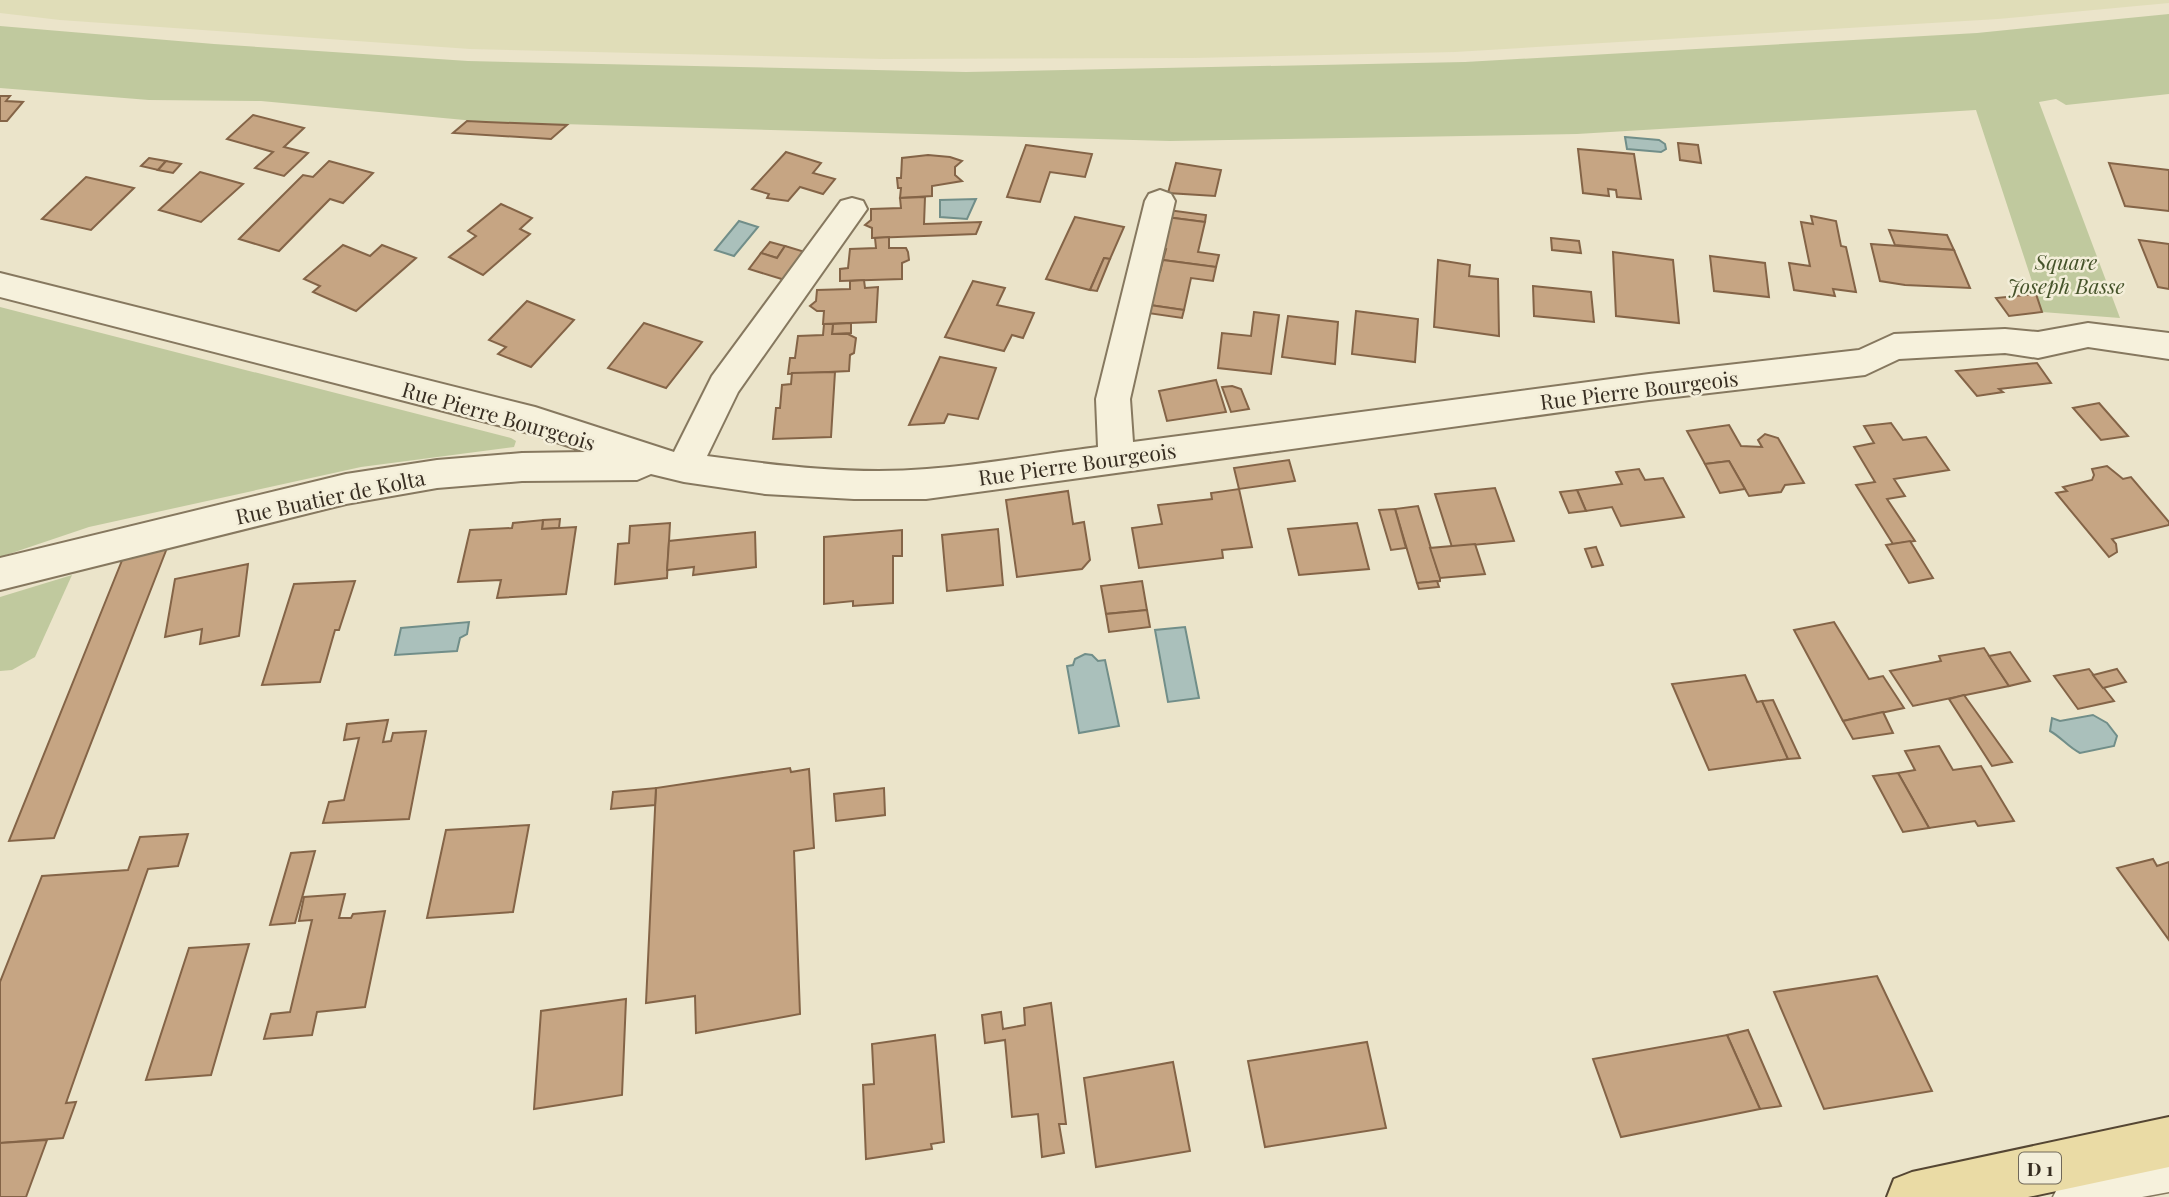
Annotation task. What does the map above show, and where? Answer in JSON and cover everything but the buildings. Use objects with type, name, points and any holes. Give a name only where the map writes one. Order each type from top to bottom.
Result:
[{"type":"main road","name":"D 1","points":[[1912,1197],[2169,1142]]},
{"type":"street","points":[[1116,458],[1113,399],[1160,201]]},
{"type":"street","points":[[675,466],[724,385],[852,209]]},
{"type":"street","name":"Rue Pierre Bourgeois","points":[[0,285],[535,421],[675,466],[777,480],[854,484],[926,484],[1649,387],[1865,362],[1894,347],[2005,341],[2038,345],[2088,335],[2169,346]]},
{"type":"street","name":"Rue Buatier de Kolta","points":[[0,574],[346,489],[437,474],[522,467],[675,466]]},
{"type":"lane","points":[[2068,1197],[2169,1177]]},
{"type":"shaded area","points":[[0,0],[2169,0],[2169,3],[1998,19],[1455,52],[1193,58],[883,59],[470,49],[60,20],[0,13]]},
{"type":"green space","name":"Square Joseph Basse","points":[[2169,14],[2169,94],[2066,105],[2056,99],[2039,102],[2120,318],[2042,312],[1976,110],[1577,134],[1170,141],[486,122],[261,101],[149,100],[0,88],[0,26],[468,61],[966,72],[1465,62],[1977,33]]},
{"type":"green space","points":[[0,307],[516,441],[514,447],[361,467],[89,527],[0,557]]},
{"type":"green space","points":[[72,575],[35,657],[12,670],[0,671],[0,597]]},
{"type":"water","points":[[1625,137],[1659,140],[1665,144],[1666,149],[1661,152],[1627,149]]},
{"type":"water","points":[[976,199],[967,219],[940,217],[940,200]]},
{"type":"water","points":[[739,221],[758,227],[734,256],[715,250]]},
{"type":"water","points":[[469,622],[467,634],[460,638],[457,651],[395,655],[401,628]]},
{"type":"water","points":[[1185,627],[1199,698],[1168,702],[1155,630]]},
{"type":"water","points":[[1085,654],[1092,655],[1098,661],[1105,660],[1119,726],[1079,733],[1067,666],[1073,665],[1075,659]]},
{"type":"water","points":[[2093,715],[2107,723],[2117,736],[2114,746],[2080,753],[2050,731],[2052,718],[2060,721]]}]
